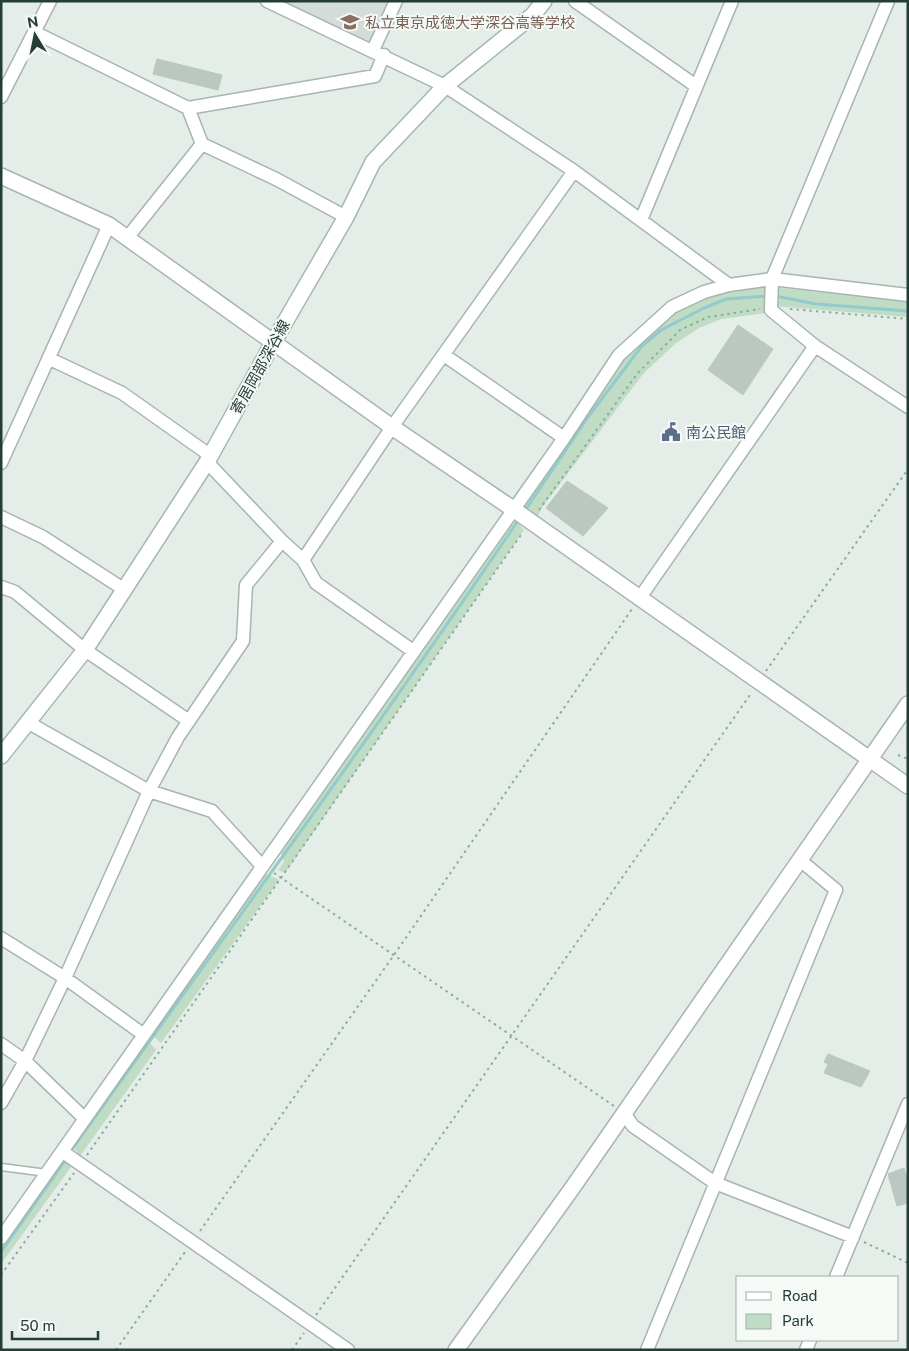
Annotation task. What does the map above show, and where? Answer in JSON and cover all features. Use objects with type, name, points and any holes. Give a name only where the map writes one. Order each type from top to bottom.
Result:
[{"type":"street","points":[[1,97],[50,1]]},
{"type":"street","points":[[267,1],[445,86],[574,171],[730,285]]},
{"type":"street","points":[[34,32],[188,108],[375,76],[378,53],[396,1]]},
{"type":"street","name":"寄居岡部深谷線","points":[[1,756],[85,650],[209,459],[274,341],[346,217],[373,162],[445,86],[533,14],[544,1]]},
{"type":"street","points":[[575,1],[696,86]]},
{"type":"street","points":[[641,220],[732,1]]},
{"type":"street","points":[[888,1],[771,283],[771,309],[815,346],[908,407]]},
{"type":"street","points":[[188,108],[202,144],[276,179],[346,217]]},
{"type":"street","points":[[127,238],[202,144]]},
{"type":"street","points":[[303,560],[392,427],[574,171]]},
{"type":"street","points":[[1,176],[109,225],[392,427],[530,521],[908,786]]},
{"type":"street","points":[[1,463],[50,359],[109,225]]},
{"type":"street","points":[[1,1238],[512,509],[564,438],[619,354],[672,307],[704,292],[730,285],[771,283],[908,295]]},
{"type":"street","points":[[639,599],[815,346]]},
{"type":"street","points":[[444,354],[564,438]]},
{"type":"street","points":[[50,359],[122,393],[209,459],[282,541],[303,560],[316,582],[413,651]]},
{"type":"street","points":[[1,517],[43,537],[125,590]]},
{"type":"street","points":[[1,1104],[25,1061],[65,978],[149,791],[189,721],[243,641],[246,585],[282,541]]},
{"type":"street","points":[[1,587],[15,592],[85,650],[189,721]]},
{"type":"street","points":[[456,1350],[624,1113],[908,704]]},
{"type":"street","points":[[29,723],[149,791],[212,811],[262,866]]},
{"type":"street","points":[[647,1350],[836,890],[800,860]]},
{"type":"street","points":[[1,938],[65,978],[144,1035]]},
{"type":"street","points":[[1,1044],[25,1061],[85,1119]]},
{"type":"street","points":[[836,1276],[908,1104]]},
{"type":"street","points":[[624,1113],[633,1126],[715,1183],[853,1237]]},
{"type":"street","points":[[63,1152],[348,1350]]},
{"type":"lane","points":[[1,1167],[47,1173]]},
{"type":"path","points":[[1,1275],[530,521],[637,374],[680,330],[708,317],[771,309],[908,319]]},
{"type":"path","points":[[292,1350],[510,1035],[908,469]]},
{"type":"path","points":[[116,1350],[394,955],[639,599]]},
{"type":"path","points":[[898,755],[908,759]]},
{"type":"path","points":[[281,877],[624,1113]]},
{"type":"path","points":[[853,1237],[908,1263]]},
{"type":"shaded area","name":"私立東京成徳大学深谷高等学校","points":[[274,1],[390,1],[371,43],[368,45]]},
{"type":"green space","points":[[771,287],[908,301],[908,317],[774,306],[774,296],[764,296],[765,313],[721,319],[699,328],[676,343],[643,374],[541,509],[537,519],[519,506],[622,357],[674,311],[732,289]]},
{"type":"green space","points":[[510,520],[517,522],[524,530],[285,873],[278,870],[284,862],[279,847]]},
{"type":"green space","points":[[264,873],[279,880],[161,1043],[150,1033]]},
{"type":"green space","points":[[147,1039],[156,1050],[80,1156],[72,1145]]},
{"type":"green space","points":[[64,1161],[71,1167],[1,1264],[1,1244],[52,1171],[57,1170]]},
{"type":"building","points":[[157,59],[222,75],[218,90],[153,74]]},
{"type":"building","points":[[738,325],[773,349],[743,395],[708,370]]},
{"type":"building","points":[[567,481],[608,508],[583,536],[546,508]]},
{"type":"building","points":[[828,1054],[870,1071],[861,1087],[824,1073],[828,1064],[824,1062]]},
{"type":"building","points":[[904,1168],[908,1181],[908,1203],[897,1206],[888,1174]]},
{"type":"waterway","points":[[524,512],[588,417],[641,347],[661,330],[726,299],[769,296]]},
{"type":"waterway","points":[[775,296],[816,304],[908,311]]},
{"type":"waterway","points":[[70,1152],[353,758],[519,519]]},
{"type":"waterway","points":[[1,1252],[67,1158]]},
{"type":"place","name":"私立東京成徳大学深谷高等学校","points":[[350,22]]},
{"type":"place","name":"南公民館","points":[[671,432]]}]
